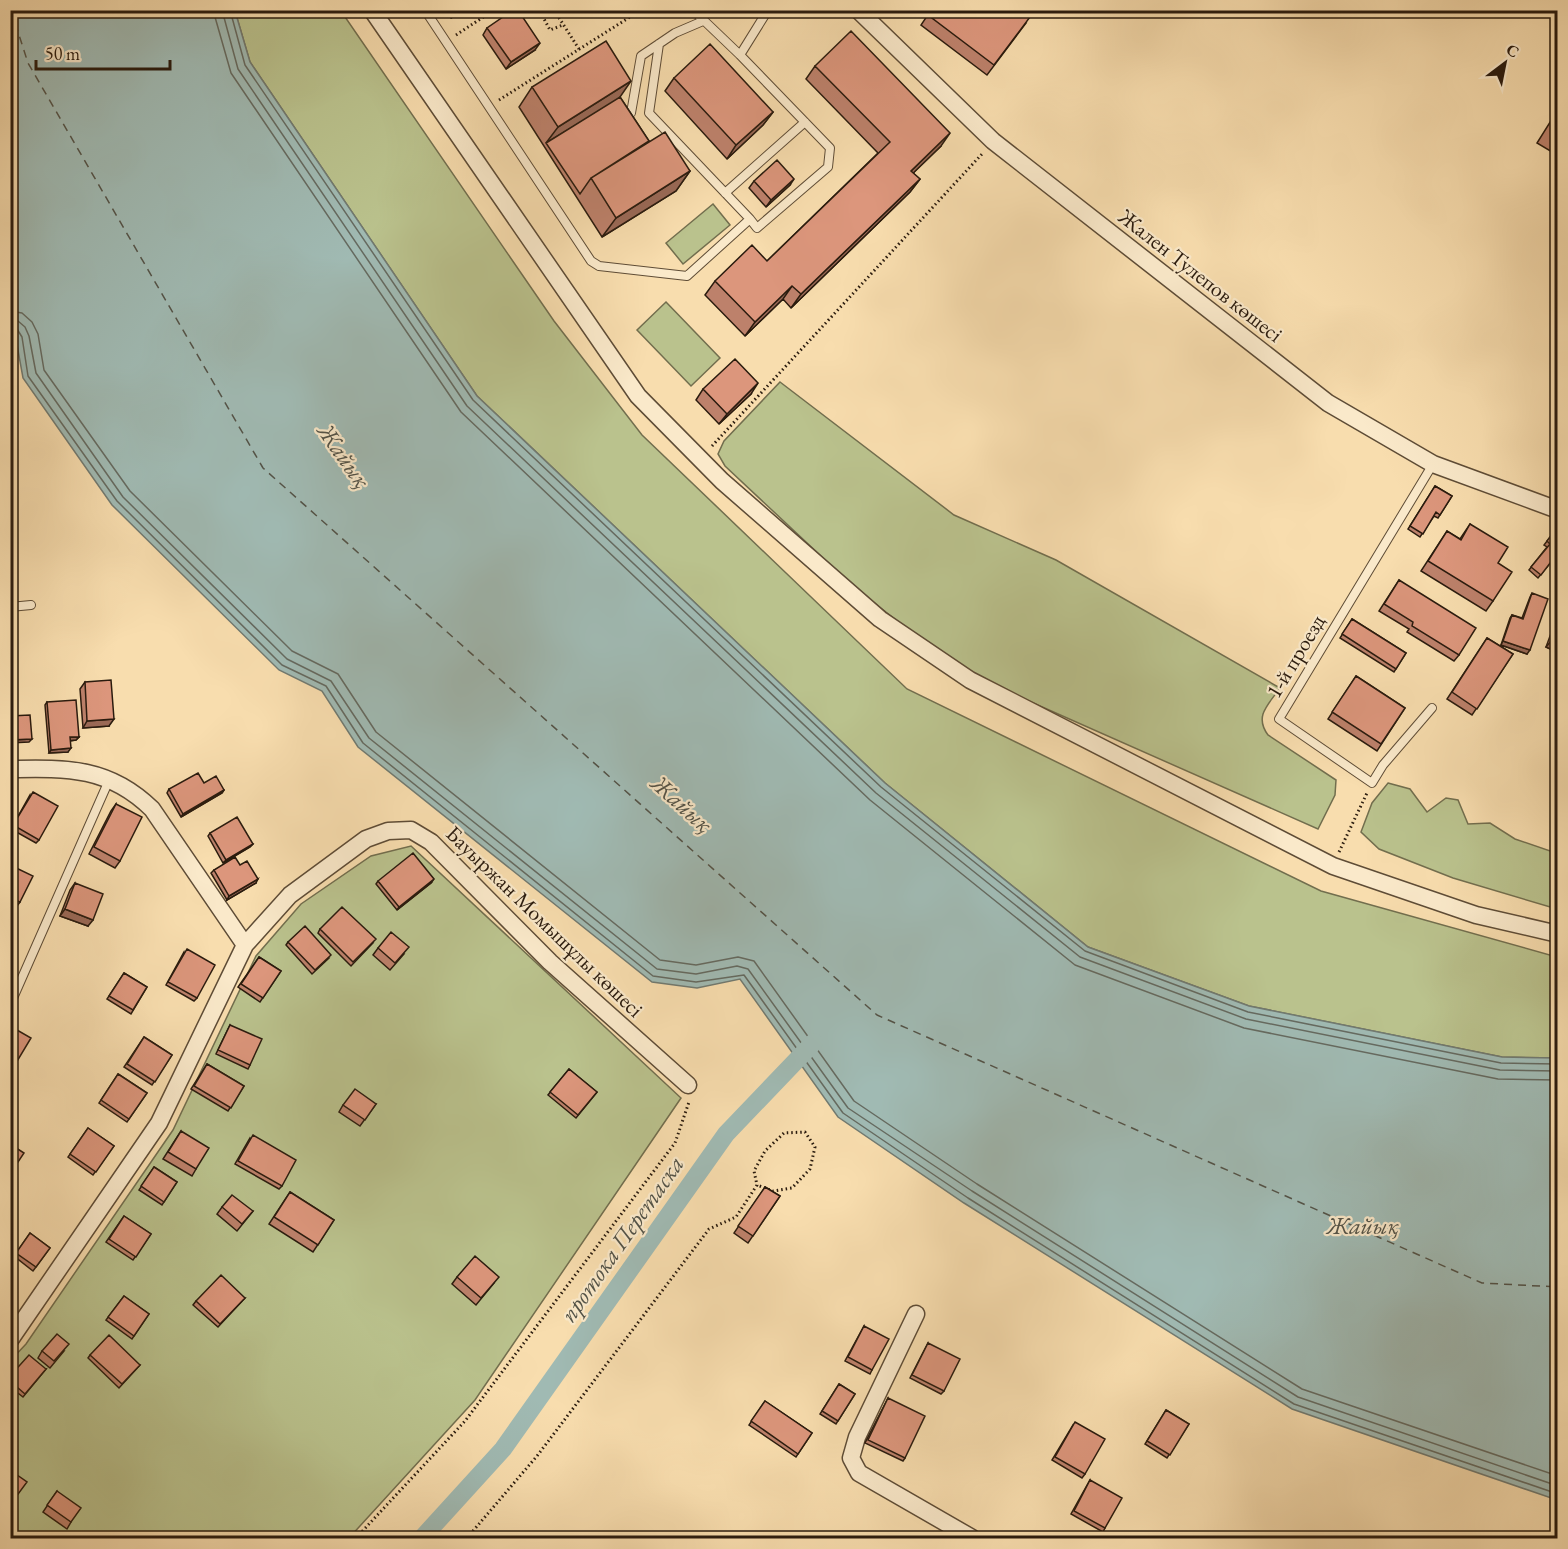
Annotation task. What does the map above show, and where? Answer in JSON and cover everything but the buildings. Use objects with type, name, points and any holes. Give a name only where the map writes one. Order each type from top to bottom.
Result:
[{"type":"street","points":[[372,10],[638,396],[700,458],[880,619],[970,680],[1333,866],[1476,915],[1557,934]]},
{"type":"street","name":"Жален Тулепов көшесі","points":[[858,10],[993,141],[1328,403],[1432,464],[1557,510]]},
{"type":"street","points":[[10,769],[60,768],[110,778],[134,791],[152,809],[245,945]]},
{"type":"street","name":"Бауыржан Момышұлы көшесі","points":[[10,1340],[159,1123],[245,945],[290,895],[366,839],[388,831],[411,830],[431,842],[550,962],[688,1085]]},
{"type":"street","points":[[916,1314],[857,1437],[851,1458],[859,1473],[966,1537]]},
{"type":"lane","points":[[426,10],[591,261],[599,266],[687,276],[750,219]]},
{"type":"lane","points":[[659,44],[649,113],[757,228],[828,167],[830,148],[693,10]]},
{"type":"lane","points":[[740,55],[768,10]]},
{"type":"lane","points":[[631,113],[641,56],[675,33],[703,21]]},
{"type":"lane","points":[[725,193],[805,122]]},
{"type":"lane","name":"1-й проезд","points":[[1372,783],[1279,718],[1432,464]]},
{"type":"lane","points":[[10,608],[32,605]]},
{"type":"lane","points":[[1372,783],[1383,765],[1432,708]]},
{"type":"lane","points":[[10,1005],[110,778]]},
{"type":"path","points":[[461,43],[455,34],[494,10]]},
{"type":"path","points":[[563,25],[550,30],[543,17],[552,10],[558,17],[579,49]]},
{"type":"path","points":[[558,17],[568,10]]},
{"type":"path","points":[[626,10],[630,17]]},
{"type":"path","points":[[497,100],[641,10]]},
{"type":"path","points":[[700,458],[993,141]]},
{"type":"path","points":[[1333,866],[1372,783]]},
{"type":"path","points":[[357,1539],[465,1421],[675,1143],[689,1104],[688,1085]]},
{"type":"path","points":[[467,1539],[537,1456],[709,1229],[736,1217],[757,1185],[754,1171],[765,1151],[784,1133],[806,1132],[815,1147],[810,1169],[792,1188],[773,1191],[757,1185]]},
{"type":"green space","points":[[235,11],[341,11],[554,321],[642,435],[907,689],[1321,891],[1557,957],[1557,1058],[1502,1057],[1249,1006],[1088,947],[885,783],[477,396],[250,62]]},
{"type":"green space","points":[[713,204],[730,225],[683,264],[666,243]]},
{"type":"green space","points":[[666,302],[720,358],[691,386],[637,330]]},
{"type":"green space","points":[[780,382],[954,515],[1056,560],[1280,688],[1262,716],[1262,722],[1268,735],[1336,780],[1335,795],[1318,829],[963,672],[855,588],[725,466],[718,454],[724,441]]},
{"type":"green space","points":[[1388,783],[1410,789],[1427,812],[1446,798],[1458,800],[1468,824],[1490,823],[1515,839],[1553,852],[1557,850],[1557,909],[1453,878],[1379,849],[1361,832],[1372,803]]},
{"type":"green space","points":[[411,846],[681,1098],[475,1400],[349,1538],[11,1538],[11,1360],[26,1344],[173,1130],[256,956],[301,904],[371,856]]},
{"type":"water","name":"Жайық","points":[[10,11],[235,11],[250,62],[477,396],[885,783],[1088,947],[1249,1006],[1502,1057],[1557,1058],[1557,1500],[1292,1409],[964,1203],[838,1117],[740,979],[697,988],[652,982],[358,747],[322,691],[279,670],[112,505],[23,378],[16,339],[10,329]]},
{"type":"waterway","name":"протока Перетаска","points":[[422,1538],[503,1449],[726,1134],[814,1042]]},
{"type":"ferry route","points":[[11,10],[28,63],[263,468],[877,1015],[1482,1283],[1558,1287]]}]
